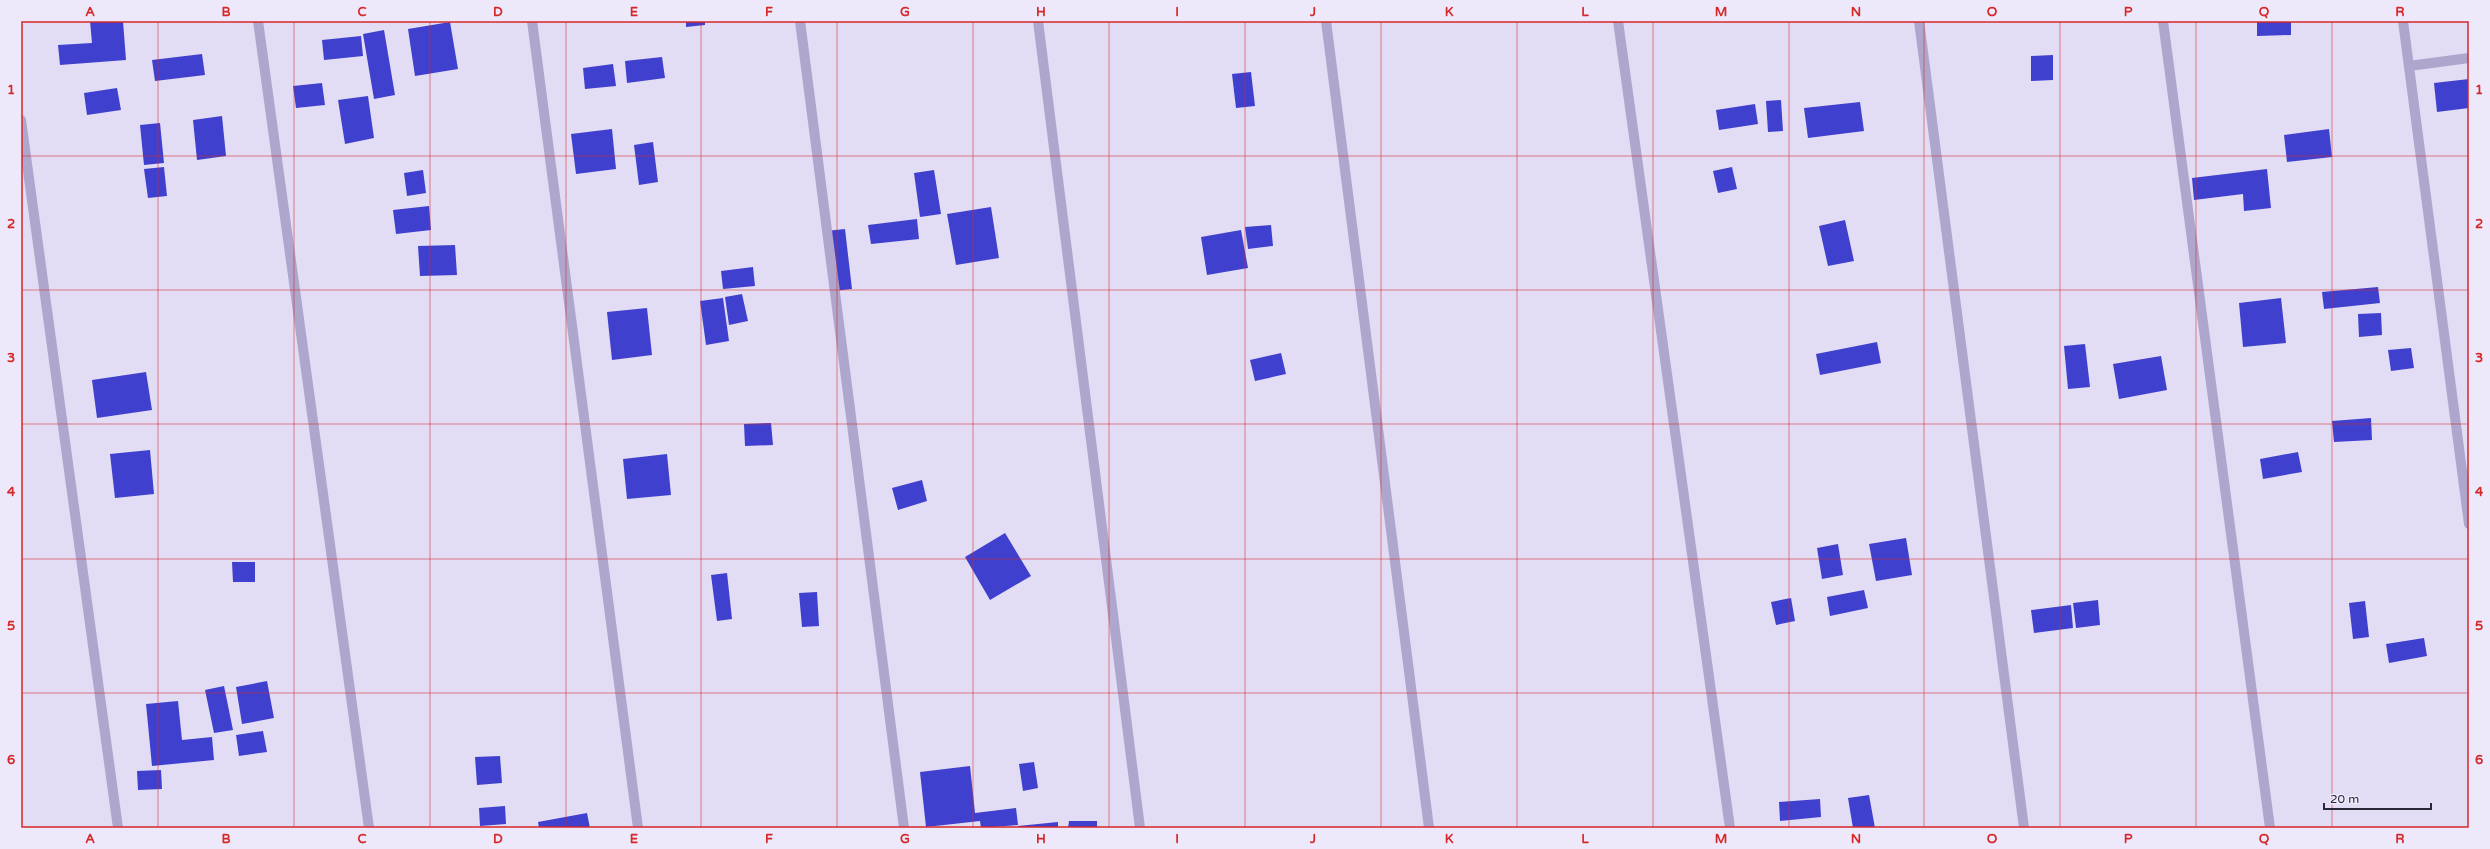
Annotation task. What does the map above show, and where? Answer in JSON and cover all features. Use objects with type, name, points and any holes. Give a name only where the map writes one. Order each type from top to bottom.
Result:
[{"type":"street","points":[[258,21],[369,828]]},
{"type":"street","points":[[532,21],[638,828]]},
{"type":"street","points":[[800,21],[904,828]]},
{"type":"street","points":[[1038,21],[1140,828]]},
{"type":"street","points":[[1326,21],[1430,828]]},
{"type":"street","points":[[1618,21],[1730,828]]},
{"type":"street","points":[[1919,21],[2024,828]]},
{"type":"street","points":[[2163,21],[2270,828]]},
{"type":"street","points":[[2403,21],[2469,524]]},
{"type":"street","points":[[2409,66],[2469,58]]},
{"type":"street","points":[[21,120],[118,828]]},
{"type":"building","points":[[90,21],[123,21],[126,60],[60,65],[58,45],[92,43]]},
{"type":"building","points":[[686,21],[705,21],[705,25],[686,27]]},
{"type":"building","points":[[450,22],[458,69],[415,76],[408,29]]},
{"type":"building","points":[[2257,22],[2291,22],[2291,35],[2257,36]]},
{"type":"building","points":[[384,30],[395,95],[374,99],[363,34]]},
{"type":"building","points":[[361,36],[363,56],[324,60],[322,40]]},
{"type":"building","points":[[202,54],[205,75],[155,81],[152,60]]},
{"type":"building","points":[[2053,55],[2053,80],[2031,81],[2031,56]]},
{"type":"building","points":[[662,57],[665,78],[627,83],[625,61]]},
{"type":"building","points":[[613,64],[616,86],[585,89],[583,68]]},
{"type":"building","points":[[1251,72],[1255,106],[1236,108],[1232,74]]},
{"type":"building","points":[[2469,79],[2469,108],[2437,112],[2434,83]]},
{"type":"building","points":[[322,83],[325,105],[296,108],[293,86]]},
{"type":"building","points":[[117,88],[121,110],[87,115],[84,93]]},
{"type":"building","points":[[368,96],[374,138],[345,144],[338,100]]},
{"type":"building","points":[[1781,100],[1783,131],[1768,132],[1766,101]]},
{"type":"building","points":[[1860,102],[1864,131],[1808,138],[1804,108]]},
{"type":"building","points":[[1755,104],[1758,124],[1719,130],[1716,110]]},
{"type":"building","points":[[222,116],[226,156],[197,160],[193,120]]},
{"type":"building","points":[[160,123],[164,163],[144,165],[140,125]]},
{"type":"building","points":[[612,129],[616,169],[576,174],[571,134]]},
{"type":"building","points":[[2329,129],[2332,157],[2287,162],[2284,135]]},
{"type":"building","points":[[653,142],[658,182],[639,185],[634,145]]},
{"type":"building","points":[[164,167],[167,196],[148,198],[144,169]]},
{"type":"building","points":[[1732,167],[1737,189],[1718,193],[1713,171]]},
{"type":"building","points":[[2267,169],[2271,208],[2244,211],[2243,194],[2194,200],[2192,178]]},
{"type":"building","points":[[423,170],[426,193],[407,196],[404,173]]},
{"type":"building","points":[[934,170],[941,214],[920,217],[914,173]]},
{"type":"building","points":[[429,206],[431,230],[396,234],[393,210]]},
{"type":"building","points":[[991,207],[999,258],[956,265],[947,214]]},
{"type":"building","points":[[917,219],[919,239],[871,244],[868,225]]},
{"type":"building","points":[[1845,220],[1854,261],[1828,266],[1819,226]]},
{"type":"building","points":[[1271,225],[1273,246],[1248,249],[1245,227]]},
{"type":"building","points":[[845,229],[852,289],[833,291],[826,231]]},
{"type":"building","points":[[1241,230],[1248,268],[1207,275],[1201,237]]},
{"type":"building","points":[[455,245],[457,275],[420,276],[418,246]]},
{"type":"building","points":[[753,267],[755,286],[723,289],[721,271]]},
{"type":"building","points":[[2378,287],[2380,303],[2324,309],[2322,292]]},
{"type":"building","points":[[742,294],[748,321],[729,325],[725,297]]},
{"type":"building","points":[[723,298],[729,341],[706,345],[700,301]]},
{"type":"building","points":[[2281,298],[2286,343],[2243,347],[2239,303]]},
{"type":"building","points":[[647,308],[652,355],[612,360],[607,312]]},
{"type":"building","points":[[2381,313],[2382,335],[2359,337],[2358,314]]},
{"type":"building","points":[[1877,342],[1881,363],[1820,375],[1816,354]]},
{"type":"building","points":[[2085,344],[2090,387],[2068,389],[2064,346]]},
{"type":"building","points":[[2411,348],[2414,368],[2391,371],[2388,350]]},
{"type":"building","points":[[1281,353],[1286,374],[1255,381],[1250,360]]},
{"type":"building","points":[[2161,356],[2167,390],[2119,399],[2113,364]]},
{"type":"building","points":[[146,372],[152,410],[97,418],[92,380]]},
{"type":"building","points":[[2371,418],[2372,440],[2334,442],[2332,421]]},
{"type":"building","points":[[771,423],[773,445],[745,446],[744,424]]},
{"type":"building","points":[[150,450],[154,494],[115,498],[110,454]]},
{"type":"building","points":[[2298,452],[2302,472],[2263,479],[2260,459]]},
{"type":"building","points":[[667,454],[671,495],[627,499],[623,459]]},
{"type":"building","points":[[922,480],[927,501],[898,510],[892,488]]},
{"type":"building","points":[[1005,533],[1031,576],[990,600],[965,557]]},
{"type":"building","points":[[1906,538],[1912,575],[1876,581],[1869,544]]},
{"type":"building","points":[[1838,544],[1843,575],[1822,579],[1817,548]]},
{"type":"building","points":[[232,562],[255,562],[255,582],[233,582]]},
{"type":"building","points":[[727,573],[732,619],[717,621],[711,575]]},
{"type":"building","points":[[1864,590],[1868,608],[1830,616],[1827,597]]},
{"type":"building","points":[[817,592],[819,626],[802,627],[799,593]]},
{"type":"building","points":[[1791,598],[1795,621],[1776,625],[1771,602]]},
{"type":"building","points":[[2098,600],[2100,625],[2076,628],[2073,603]]},
{"type":"building","points":[[2365,601],[2369,637],[2353,639],[2349,603]]},
{"type":"building","points":[[2071,605],[2073,628],[2034,633],[2031,610]]},
{"type":"building","points":[[2424,638],[2427,656],[2389,663],[2386,644]]},
{"type":"building","points":[[267,681],[274,718],[242,724],[236,687]]},
{"type":"building","points":[[224,686],[233,730],[214,733],[205,690]]},
{"type":"building","points":[[178,701],[182,740],[212,737],[214,760],[152,766],[146,704]]},
{"type":"building","points":[[263,731],[267,752],[239,756],[236,735]]},
{"type":"building","points":[[500,756],[502,783],[477,785],[475,757]]},
{"type":"building","points":[[1034,762],[1038,788],[1023,791],[1019,764]]},
{"type":"building","points":[[970,766],[975,813],[1016,808],[1018,825],[981,828],[980,821],[926,827],[920,772]]},
{"type":"building","points":[[161,770],[162,789],[138,790],[137,771]]},
{"type":"building","points":[[1869,795],[1875,828],[1853,828],[1848,798]]},
{"type":"building","points":[[1820,799],[1821,817],[1780,821],[1779,802]]},
{"type":"building","points":[[505,806],[506,824],[480,826],[479,808]]},
{"type":"building","points":[[587,813],[590,828],[539,828],[538,822]]},
{"type":"building","points":[[1069,821],[1097,821],[1097,828],[1068,828]]},
{"type":"building","points":[[1058,822],[1058,828],[1018,828],[1018,826]]}]
